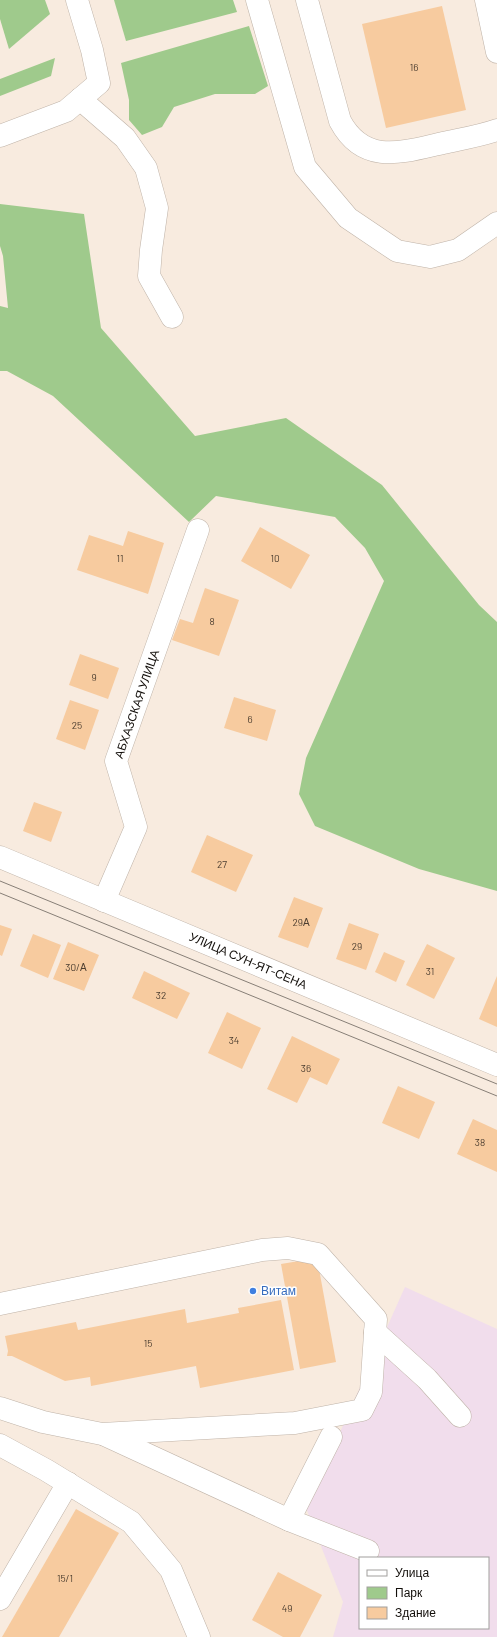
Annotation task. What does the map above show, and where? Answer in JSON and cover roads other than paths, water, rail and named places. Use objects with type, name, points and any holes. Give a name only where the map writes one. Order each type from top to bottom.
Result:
[{"type":"street","points":[[0,136],[66,111],[99,83],[92,50],[77,0]]},
{"type":"street","points":[[257,0],[305,167],[348,218],[397,251],[430,257],[458,250],[497,223]]},
{"type":"street","points":[[307,0],[340,121],[352,138],[365,148],[380,153],[402,153],[497,130]]},
{"type":"street","points":[[486,0],[497,52]]},
{"type":"street","points":[[80,99],[125,138],[146,168],[157,208],[149,276],[172,317]]},
{"type":"street","name":"АБХАЗСКАЯ УЛИЦА","points":[[104,901],[136,827],[116,761],[198,530]]},
{"type":"street","name":"УЛИЦА СУН-ЯТ-СЕНА","points":[[0,857],[497,1065]]},
{"type":"street","points":[[0,1304],[262,1250],[288,1248],[318,1254],[376,1319],[371,1392],[362,1410],[294,1423],[102,1434]]},
{"type":"street","points":[[375,1332],[427,1379],[460,1416]]},
{"type":"street","points":[[0,1408],[43,1422],[102,1434],[288,1520],[368,1551]]},
{"type":"street","points":[[288,1520],[331,1437]]},
{"type":"street","points":[[0,1445],[68,1483],[131,1522],[171,1570],[199,1637]]},
{"type":"street","points":[[0,1599],[68,1483]]},
{"type":"tram line","points":[[0,881],[497,1084]]},
{"type":"tram line","points":[[0,893],[497,1096]]},
{"type":"place","name":"Витам","points":[[253,1291]]}]
